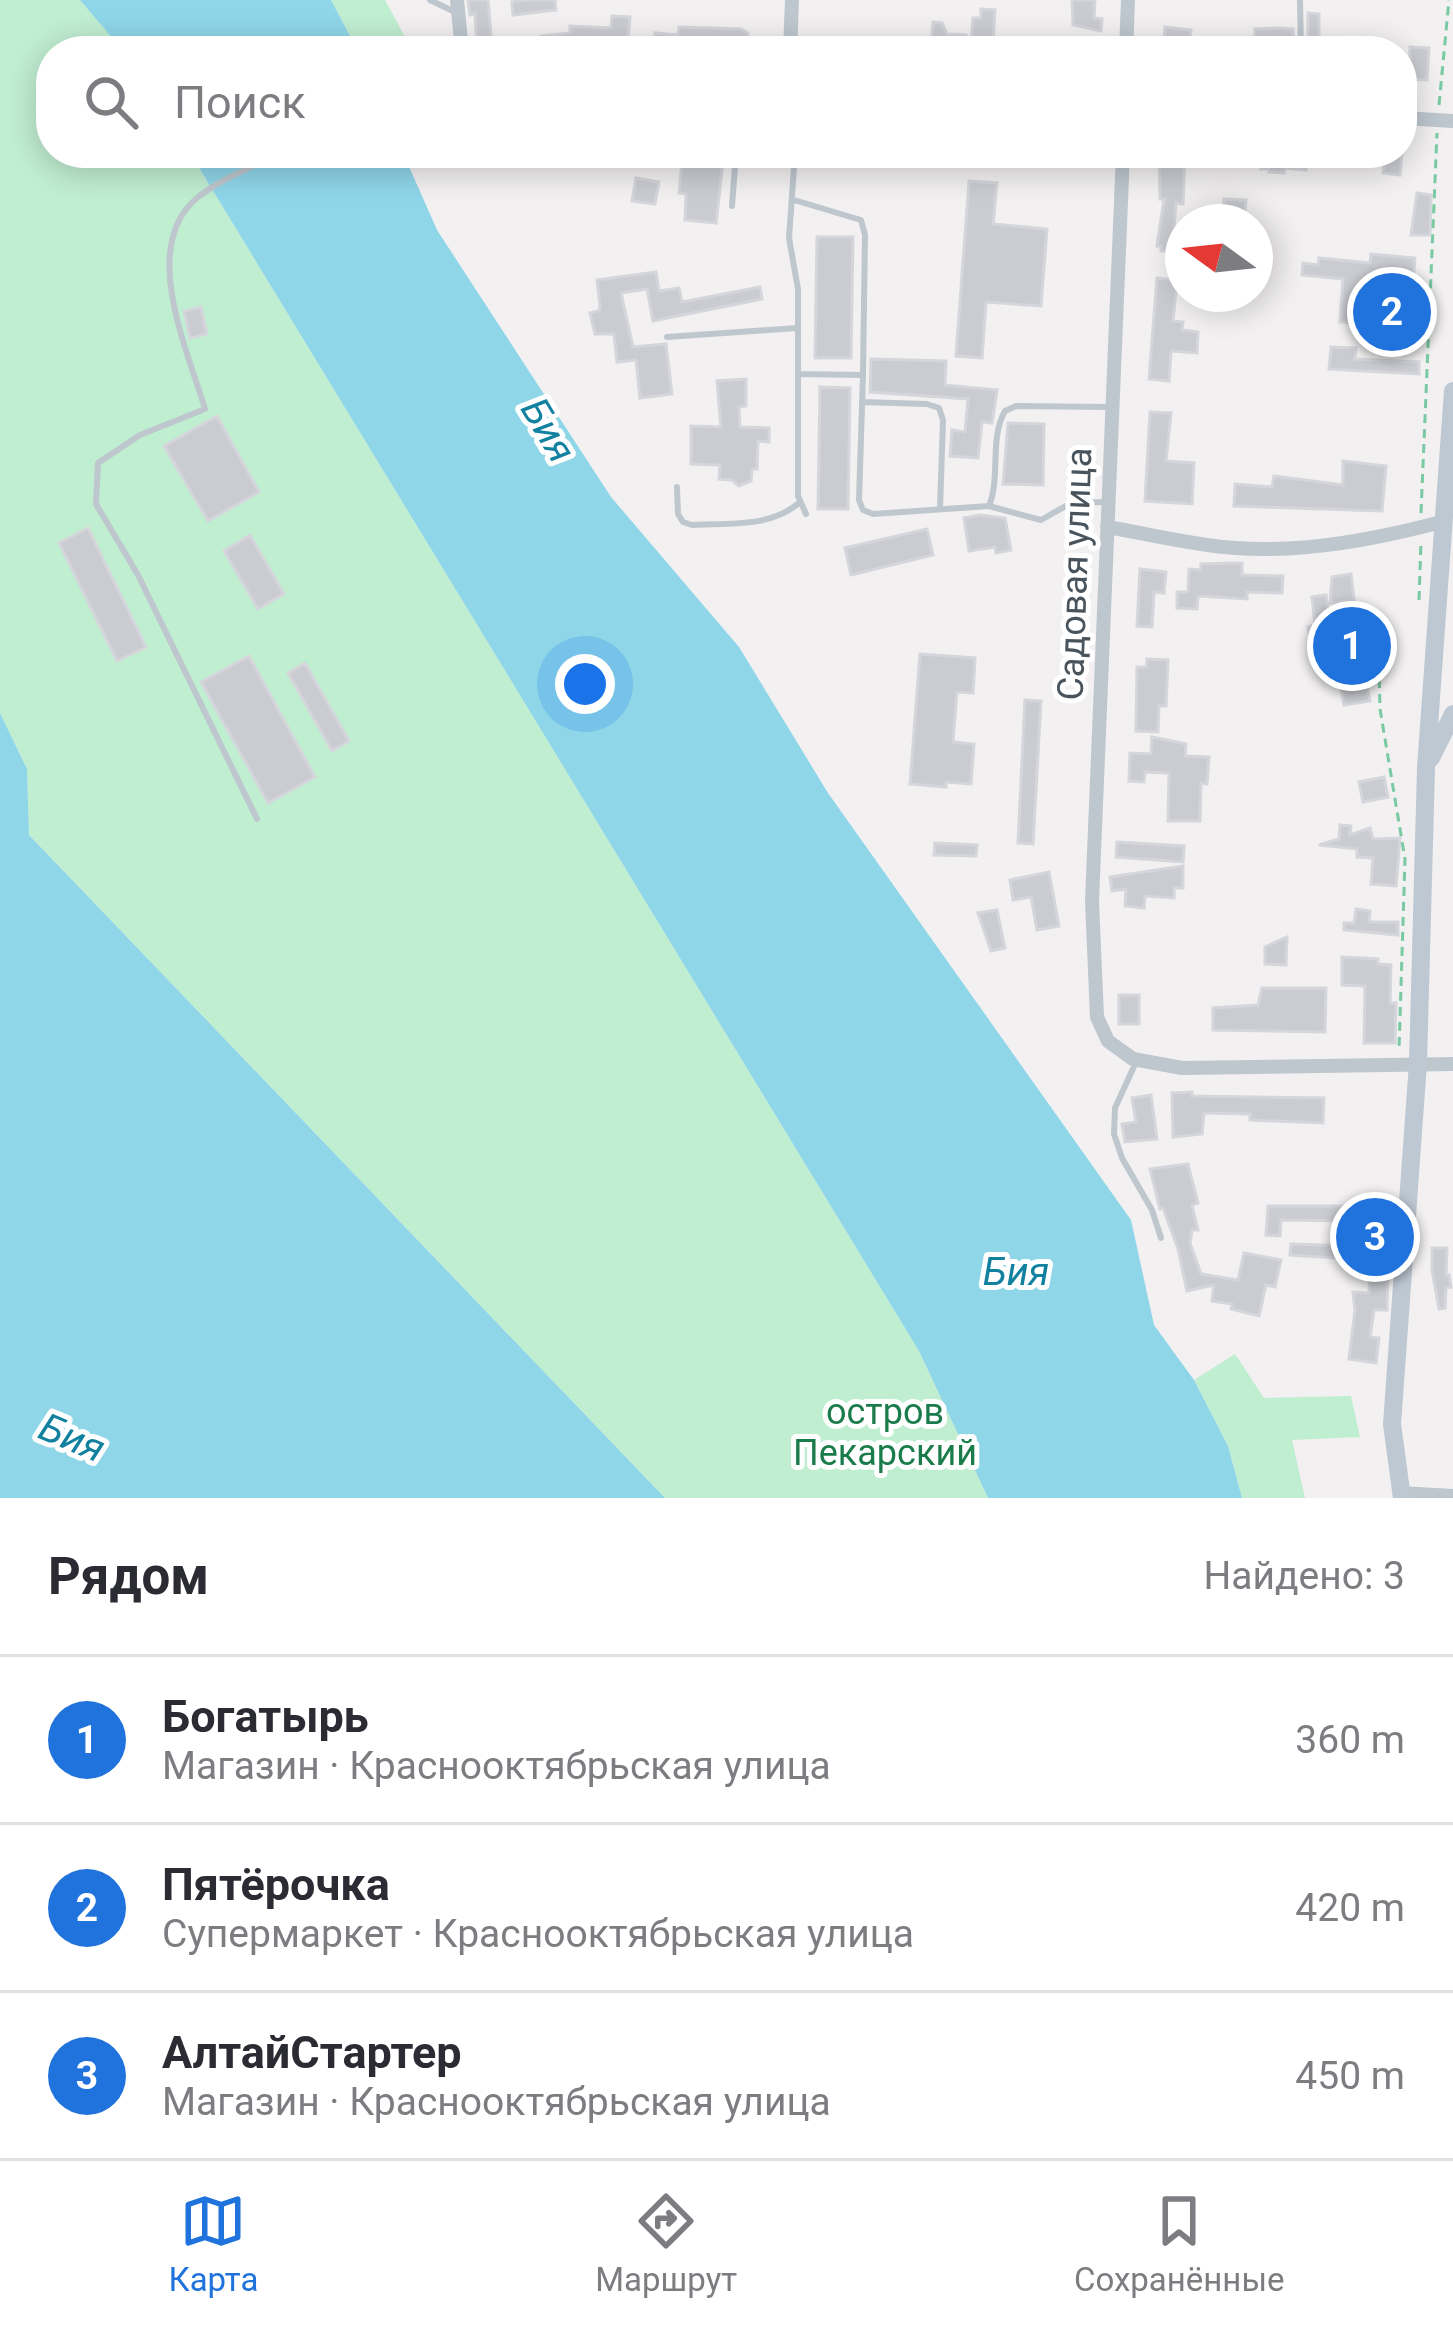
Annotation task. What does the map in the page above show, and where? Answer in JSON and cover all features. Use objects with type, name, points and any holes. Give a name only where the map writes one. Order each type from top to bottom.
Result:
[{"type":"main road","points":[[1401,1496],[1392,1424],[1408,1064],[1453,391]]},
{"type":"main road","points":[[1440,592],[1453,625]]},
{"type":"main road","points":[[1426,768],[1453,714]]},
{"type":"street","points":[[791,36],[792,0]]},
{"type":"street","points":[[1127,36],[1128,0]]},
{"type":"street","name":"Садовая улица","points":[[1122,168],[1092,901],[1094,998],[1108,1041],[1137,1060]]},
{"type":"street","points":[[1107,527],[1239,548],[1368,541],[1445,521]]},
{"type":"street","points":[[1137,1060],[1181,1068],[1453,1064]]},
{"type":"street","points":[[1401,1496],[1453,1496]]},
{"type":"lane","points":[[430,0],[457,7]]},
{"type":"lane","points":[[1300,0],[1301,36]]},
{"type":"lane","points":[[251,168],[200,195],[186,208],[170,244],[170,286],[205,410],[140,435],[98,463],[96,504],[138,575],[257,819]]},
{"type":"lane","points":[[732,206],[735,168]]},
{"type":"lane","points":[[795,168],[789,238],[798,289],[800,502],[806,514]]},
{"type":"lane","points":[[794,200],[855,216],[863,227],[859,500],[863,510],[873,514],[988,506],[1041,520],[1078,501],[1108,502]]},
{"type":"lane","points":[[667,337],[797,328]]},
{"type":"lane","points":[[798,374],[863,375]]},
{"type":"lane","points":[[862,402],[939,408],[943,420],[940,509]]},
{"type":"lane","points":[[988,506],[998,428],[1005,411],[1016,406],[1112,407]]},
{"type":"lane","points":[[677,487],[678,514],[692,526],[763,521],[784,515],[800,502]]},
{"type":"lane","points":[[1137,1060],[1115,1108],[1114,1134],[1161,1238]]},
{"type":"path","points":[[1419,600],[1449,0]]},
{"type":"path","points":[[1379,664],[1380,709],[1405,859],[1408,1064]]},
{"type":"green space","name":"остров Пекарский","points":[[0,0],[80,0],[110,36],[36,36],[36,168],[199,168],[919,1351],[988,1498],[665,1498],[29,835],[27,769],[0,713]]},
{"type":"green space","points":[[331,0],[385,0],[404,36],[350,36]]},
{"type":"green space","points":[[1235,1354],[1264,1398],[1351,1396],[1360,1437],[1292,1440],[1305,1498],[1242,1498],[1228,1446],[1194,1380]]},
{"type":"water","points":[[80,0],[331,0],[350,36],[110,36]]},
{"type":"water","name":"Бия","points":[[199,168],[410,168],[437,230],[611,497],[739,647],[828,793],[1131,1220],[1154,1325],[1194,1380],[1228,1446],[1242,1498],[988,1498],[919,1351]]},
{"type":"water","name":"Бия","points":[[0,713],[27,769],[29,835],[665,1498],[0,1498]]},
{"type":"building","points":[[468,0],[488,0],[491,36],[476,36],[475,14],[470,15]]},
{"type":"building","points":[[555,0],[556,10],[513,15],[512,2]]},
{"type":"building","points":[[1072,0],[1095,0],[1094,18],[1102,19],[1101,31],[1073,25]]},
{"type":"building","points":[[981,9],[995,10],[993,36],[972,36],[973,18],[981,18]]},
{"type":"building","points":[[1308,13],[1319,14],[1319,36],[1308,36]]},
{"type":"building","points":[[612,16],[630,17],[628,36],[541,36],[570,33],[570,26],[611,28]]},
{"type":"building","points":[[933,22],[942,23],[947,34],[966,35],[966,36],[932,36]]},
{"type":"building","points":[[679,27],[748,33],[655,36],[678,35]]},
{"type":"building","points":[[1165,27],[1191,30],[1190,36],[1164,36]]},
{"type":"building","points":[[1255,29],[1293,29],[1293,36],[1255,36]]},
{"type":"building","points":[[1417,47],[1429,48],[1427,80],[1417,80]]},
{"type":"building","points":[[682,168],[722,168],[716,223],[685,220],[686,194],[679,193]]},
{"type":"building","points":[[1159,168],[1184,168],[1183,204],[1165,204],[1165,251],[1157,246],[1164,199],[1160,199]]},
{"type":"building","points":[[1384,168],[1401,168],[1400,175],[1383,173]]},
{"type":"building","points":[[636,178],[659,182],[655,204],[632,201]]},
{"type":"building","points":[[969,181],[997,183],[993,224],[1047,229],[1041,306],[986,302],[982,358],[956,356]]},
{"type":"building","points":[[1417,193],[1431,195],[1430,235],[1411,235]]},
{"type":"building","points":[[1224,199],[1246,200],[1246,204],[1224,204]]},
{"type":"building","points":[[817,237],[853,237],[851,358],[815,358]]},
{"type":"building","points":[[1371,254],[1415,258],[1409,328],[1340,322],[1343,279],[1302,275],[1303,263],[1318,265],[1319,258],[1370,263]]},
{"type":"building","points":[[656,272],[659,291],[679,288],[682,302],[760,287],[762,299],[653,321],[647,289],[621,293],[633,347],[666,344],[672,394],[640,398],[636,360],[617,362],[614,334],[595,334],[590,313],[599,311],[597,280]]},
{"type":"building","points":[[1157,278],[1165,279],[1165,312],[1174,312],[1173,321],[1183,322],[1182,330],[1198,332],[1197,353],[1171,351],[1169,381],[1149,379]]},
{"type":"building","points":[[201,307],[207,334],[190,338],[184,311]]},
{"type":"building","points":[[1331,347],[1356,348],[1355,359],[1419,362],[1419,374],[1329,369]]},
{"type":"building","points":[[871,359],[946,361],[945,385],[997,390],[992,423],[982,422],[978,458],[950,456],[952,430],[965,432],[968,399],[870,392]]},
{"type":"building","points":[[746,379],[740,427],[769,428],[769,442],[758,441],[757,469],[752,469],[751,481],[739,486],[719,479],[720,465],[691,464],[691,426],[721,427],[717,381]]},
{"type":"building","points":[[820,387],[850,388],[848,509],[818,509]]},
{"type":"building","points":[[1150,412],[1171,413],[1166,461],[1194,463],[1192,504],[1145,501]]},
{"type":"building","points":[[217,416],[259,492],[208,521],[164,446]]},
{"type":"building","points":[[1008,423],[1044,424],[1043,485],[1003,484]]},
{"type":"building","points":[[1343,461],[1386,466],[1382,511],[1234,506],[1235,484],[1272,487],[1274,476],[1343,485]]},
{"type":"building","points":[[964,518],[1005,518],[1011,550],[969,551]]},
{"type":"building","points":[[88,528],[146,647],[117,661],[59,543]]},
{"type":"building","points":[[927,529],[933,555],[851,575],[845,548]]},
{"type":"building","points":[[250,535],[284,594],[258,609],[224,551]]},
{"type":"building","points":[[1242,563],[1242,575],[1283,576],[1282,593],[1247,592],[1247,599],[1198,596],[1197,609],[1177,608],[1177,592],[1188,592],[1189,569],[1201,570],[1201,564]]},
{"type":"building","points":[[1140,569],[1166,572],[1164,593],[1154,592],[1152,627],[1137,626]]},
{"type":"building","points":[[1351,574],[1354,600],[1330,603],[1332,577]]},
{"type":"building","points":[[1326,595],[1330,629],[1364,625],[1369,663],[1363,664],[1370,701],[1344,705],[1338,669],[1322,672],[1308,627],[1315,625],[1312,597]]},
{"type":"building","points":[[920,654],[975,658],[973,693],[957,692],[953,742],[974,744],[971,784],[910,784]]},
{"type":"building","points":[[249,656],[315,777],[268,803],[201,682]]},
{"type":"building","points":[[1147,659],[1168,660],[1166,706],[1159,706],[1158,732],[1136,731],[1137,667],[1147,667]]},
{"type":"building","points":[[305,663],[349,741],[332,751],[288,673]]},
{"type":"building","points":[[1025,700],[1041,701],[1033,844],[1018,843]]},
{"type":"building","points":[[1152,737],[1186,744],[1185,756],[1209,757],[1207,784],[1201,783],[1200,821],[1168,821],[1169,773],[1145,772],[1144,782],[1129,781],[1130,753],[1151,754]]},
{"type":"building","points":[[1384,777],[1388,797],[1363,802],[1359,782]]},
{"type":"building","points":[[1340,825],[1351,826],[1350,835],[1370,828],[1373,839],[1400,838],[1396,886],[1371,884],[1373,858],[1357,857],[1357,849],[1319,845],[1339,839]]},
{"type":"building","points":[[1117,842],[1184,846],[1183,862],[1116,857]]},
{"type":"building","points":[[935,843],[977,845],[976,856],[934,855]]},
{"type":"building","points":[[1183,866],[1183,888],[1174,888],[1174,898],[1145,896],[1144,908],[1125,906],[1126,889],[1112,891],[1110,877]]},
{"type":"building","points":[[1049,872],[1059,926],[1037,930],[1031,897],[1013,900],[1010,880]]},
{"type":"building","points":[[1356,909],[1370,911],[1369,922],[1398,922],[1398,935],[1344,930],[1344,923],[1354,923]]},
{"type":"building","points":[[997,910],[1005,948],[991,951],[978,913]]},
{"type":"building","points":[[1287,937],[1286,965],[1265,964],[1265,947]]},
{"type":"building","points":[[1342,957],[1378,959],[1378,964],[1391,965],[1395,1043],[1364,1043],[1365,986],[1342,985]]},
{"type":"building","points":[[1262,988],[1326,988],[1325,1032],[1213,1030],[1213,1008],[1258,1005]]},
{"type":"building","points":[[1119,995],[1139,995],[1139,1024],[1119,1024]]},
{"type":"building","points":[[1192,1092],[1192,1096],[1324,1098],[1323,1123],[1204,1113],[1202,1134],[1173,1137],[1172,1093]]},
{"type":"building","points":[[1151,1095],[1157,1139],[1125,1142],[1122,1124],[1136,1122],[1132,1098]]},
{"type":"building","points":[[1188,1164],[1198,1203],[1192,1205],[1198,1230],[1192,1230],[1190,1243],[1201,1274],[1238,1280],[1244,1253],[1281,1260],[1275,1287],[1266,1285],[1259,1316],[1212,1301],[1214,1285],[1187,1291],[1150,1169]]},
{"type":"building","points":[[1268,1206],[1352,1206],[1352,1221],[1281,1220],[1280,1236],[1266,1235]]},
{"type":"building","points":[[1371,1230],[1389,1231],[1387,1310],[1374,1310],[1370,1337],[1379,1338],[1376,1363],[1349,1359],[1353,1292],[1369,1293]]},
{"type":"building","points":[[1291,1244],[1351,1246],[1351,1259],[1290,1255]]},
{"type":"building","points":[[1432,1248],[1447,1248],[1446,1276],[1451,1287],[1446,1288],[1445,1308],[1439,1309],[1432,1270]]},
{"type":"place","name":"Пятёрочка","points":[[1392,312]]},
{"type":"place","name":"Богатырь","points":[[1352,646]]},
{"type":"place","name":"АлтайСтартер","points":[[1375,1237]]}]
